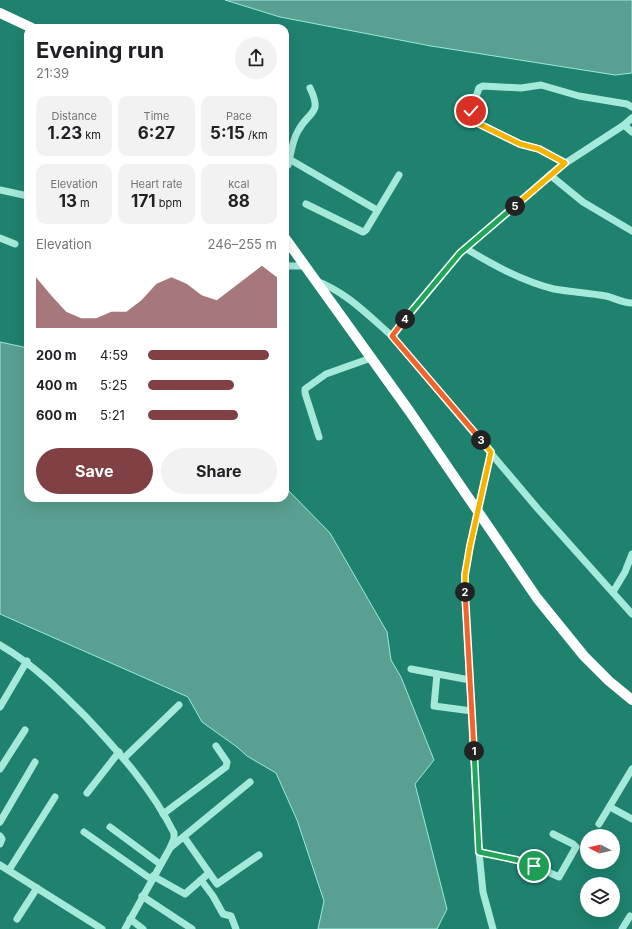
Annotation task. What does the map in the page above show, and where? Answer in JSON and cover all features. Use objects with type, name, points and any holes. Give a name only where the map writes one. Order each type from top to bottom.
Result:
[{"type":"highway","points":[[0,13],[24,24]]},
{"type":"highway","points":[[289,244],[566,635],[599,672],[632,700]]},
{"type":"street","points":[[565,163],[539,149],[520,144],[472,120],[471,111],[479,88],[481,86],[521,88],[541,85],[579,96],[628,104],[632,107]]},
{"type":"street","points":[[310,88],[316,101],[316,107],[298,131],[289,159],[378,210]]},
{"type":"street","points":[[392,336],[465,248],[565,163],[624,125],[632,118]]},
{"type":"street","points":[[624,125],[632,132]]},
{"type":"street","points":[[306,204],[361,232],[366,230],[399,175]]},
{"type":"street","points":[[550,175],[583,202],[632,231]]},
{"type":"street","points":[[0,190],[24,195]]},
{"type":"street","points":[[0,238],[15,244]]},
{"type":"street","points":[[465,248],[502,269],[530,282],[555,289],[605,296],[623,302],[632,303]]},
{"type":"street","points":[[289,266],[305,266]]},
{"type":"street","points":[[316,281],[330,286],[368,314],[392,336],[538,509],[632,614]]},
{"type":"street","points":[[319,437],[305,389],[326,374],[371,358]]},
{"type":"street","points":[[491,452],[482,484],[478,512],[465,575],[479,852],[483,892],[493,929]]},
{"type":"street","points":[[613,592],[625,572],[632,554]]},
{"type":"street","points":[[1,648],[27,661],[53,684],[119,752],[141,780],[175,836],[170,848],[125,929]]},
{"type":"street","points":[[0,707],[27,661]]},
{"type":"street","points":[[411,669],[470,680]]},
{"type":"street","points":[[437,674],[434,706],[472,711]]},
{"type":"street","points":[[124,758],[179,705]]},
{"type":"street","points":[[0,769],[25,730]]},
{"type":"street","points":[[163,814],[226,767],[227,762],[216,746]]},
{"type":"street","points":[[86,793],[119,752]]},
{"type":"street","points":[[0,822],[35,762]]},
{"type":"street","points":[[600,824],[632,769]]},
{"type":"street","points":[[170,848],[250,782]]},
{"type":"street","points":[[9,870],[55,797]]},
{"type":"street","points":[[610,807],[632,819]]},
{"type":"street","points":[[110,827],[160,864]]},
{"type":"street","points":[[84,832],[152,878],[184,894],[209,873]]},
{"type":"street","points":[[479,852],[526,862],[559,877],[576,847],[553,834]]},
{"type":"street","points":[[0,836],[2,839],[0,844]]},
{"type":"street","points":[[184,837],[218,884],[259,855]]},
{"type":"street","points":[[0,865],[102,929]]},
{"type":"street","points":[[201,880],[213,896],[223,914],[231,916],[236,929]]},
{"type":"street","points":[[17,919],[38,888]]},
{"type":"street","points":[[142,896],[192,929]]},
{"type":"street","points":[[622,929],[630,916]]},
{"type":"street","points":[[130,919],[144,929]]},
{"type":"water","points":[[225,0],[632,0],[632,73],[615,75],[431,46],[280,17]]},
{"type":"water","points":[[0,342],[24,347],[24,502],[289,502],[289,491],[330,533],[387,632],[391,660],[401,677],[434,760],[415,784],[447,909],[437,929],[318,929],[324,901],[297,820],[276,773],[247,756],[202,722],[188,697],[0,614]]},
{"type":"route","points":[[471,111],[471,118],[475,122],[520,144],[531,146],[557,157],[565,163],[460,253],[422,300],[404,319],[392,336],[491,452],[482,484],[478,512],[465,575],[479,852],[526,862],[534,866]]}]
